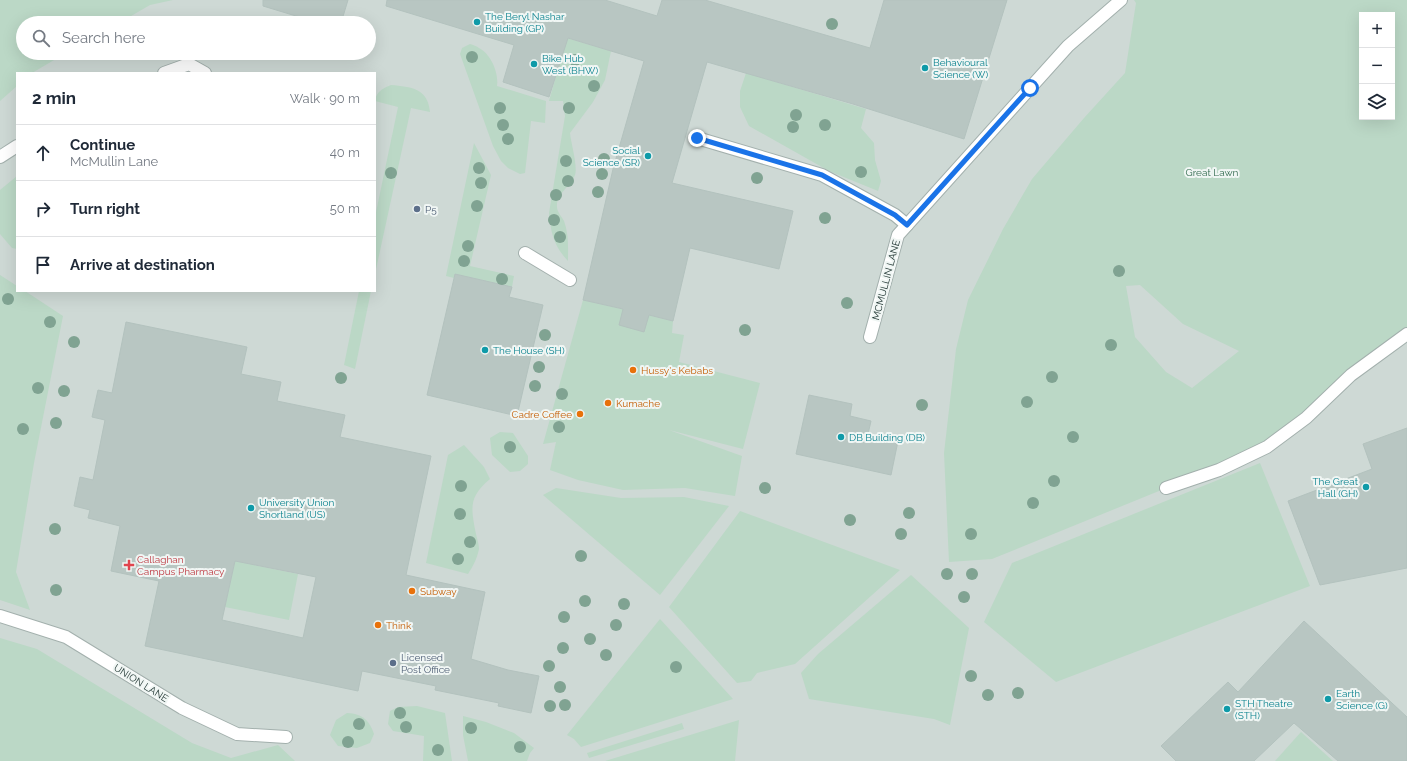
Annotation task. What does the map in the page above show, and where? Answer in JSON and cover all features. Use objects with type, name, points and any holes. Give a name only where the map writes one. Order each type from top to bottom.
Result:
[{"type":"street","name":"MCMULLIN LANE","points":[[870,337],[898,235],[1068,46],[1121,0]]},
{"type":"street","points":[[167,72],[189,64],[203,72]]},
{"type":"street","points":[[697,138],[822,175],[895,215],[907,225]]},
{"type":"street","points":[[0,157],[16,147]]},
{"type":"street","points":[[525,253],[570,280]]},
{"type":"street","points":[[1166,488],[1219,470],[1267,447],[1306,418],[1351,375],[1407,334]]},
{"type":"street","name":"UNION LANE","points":[[0,616],[66,637],[182,708],[237,734],[286,737]]},
{"type":"shaded area","points":[[0,0],[1407,0],[1407,761],[0,761]]},
{"type":"green space","points":[[0,0],[173,0],[150,5],[131,16],[16,16],[16,60],[54,60],[34,72],[16,72],[16,87],[0,101]]},
{"type":"green space","name":"Great Lawn","points":[[1134,0],[1407,0],[1407,334],[1267,447],[992,559],[949,562],[944,453],[956,349],[968,300],[1003,229],[1032,179],[1125,73],[1136,3]],"holes":[[[1140,285],[1183,324],[1239,351],[1192,388],[1166,372],[1135,337],[1126,286]]]},
{"type":"green space","points":[[519,24],[611,51],[605,80],[593,102],[570,133],[576,171],[573,179],[561,194],[557,202],[557,209],[564,221],[567,231],[568,261],[556,245],[549,213],[565,116],[563,101],[549,101],[563,51]]},
{"type":"green space","points":[[470,44],[483,51],[490,59],[497,75],[497,86],[546,101],[545,123],[531,121],[525,173],[520,174],[508,168],[501,161],[493,146],[460,54],[462,48]]},
{"type":"green space","points":[[746,73],[866,109],[861,128],[874,143],[875,160],[881,181],[878,191],[829,171],[749,126],[740,107],[740,91]]},
{"type":"green space","points":[[391,85],[417,90],[426,98],[429,104],[430,112],[411,108],[376,269],[376,212],[398,107],[376,101],[377,95]]},
{"type":"green space","points":[[474,143],[491,175],[470,266],[514,276],[512,287],[455,274],[454,278],[446,276]]},
{"type":"green space","points":[[16,177],[16,249],[12,248],[0,234],[0,190]]},
{"type":"green space","points":[[0,275],[16,285],[16,292],[27,292],[63,316],[34,463],[16,572],[30,610],[0,600]]},
{"type":"green space","points":[[359,292],[371,292],[355,369],[344,365]]},
{"type":"green space","points":[[583,300],[673,321],[672,333],[684,335],[679,362],[760,383],[743,449],[669,430],[742,456],[735,496],[685,488],[623,490],[578,480],[550,470],[556,442],[543,444]]},
{"type":"green space","points":[[500,432],[513,433],[528,456],[528,464],[520,471],[510,472],[492,455],[490,438]]},
{"type":"green space","points":[[464,445],[484,467],[490,479],[478,492],[473,504],[472,510],[479,549],[475,562],[468,574],[426,563],[448,455]]},
{"type":"green space","points":[[1260,463],[1310,586],[1056,682],[984,622],[1012,563]]},
{"type":"green space","points":[[556,488],[621,498],[684,497],[729,506],[660,595],[543,495]]},
{"type":"green space","points":[[740,511],[900,570],[795,664],[757,673],[751,681],[737,683],[669,607]]},
{"type":"green space","points":[[235,561],[298,574],[289,620],[225,607]]},
{"type":"green space","points":[[911,575],[969,628],[950,725],[934,719],[809,699],[801,673],[818,654]]},
{"type":"green space","points":[[660,619],[733,699],[581,747],[574,739],[567,735]]},
{"type":"green space","points":[[0,638],[37,649],[192,743],[231,758],[278,745],[295,761],[0,761]]},
{"type":"green space","points":[[417,706],[445,713],[452,761],[423,761],[424,736],[393,731],[388,724],[390,711],[398,707]]},
{"type":"green space","points":[[347,713],[361,716],[367,721],[374,734],[370,743],[357,748],[338,746],[330,735],[336,720]]},
{"type":"green space","points":[[463,716],[486,722],[514,733],[534,748],[527,761],[468,761],[463,735]]},
{"type":"green space","points":[[739,720],[735,761],[605,761]]},
{"type":"green space","points":[[682,723],[684,729],[589,758],[587,753]]},
{"type":"green space","points":[[1301,732],[1333,761],[1275,761]]},
{"type":"building","points":[[263,0],[348,0],[343,16],[296,16],[263,6]]},
{"type":"building","name":"Social Science (SR)","points":[[387,0],[605,0],[657,16],[662,0],[705,0],[870,48],[884,0],[1007,0],[964,139],[853,104],[707,62],[672,183],[793,211],[779,269],[690,248],[673,321],[649,315],[644,332],[619,325],[623,309],[583,300],[613,169],[644,61],[568,38],[549,97],[503,82],[514,45],[386,6]]},
{"type":"building","name":"The House (SH)","points":[[455,274],[512,287],[509,297],[543,305],[517,416],[427,395]]},
{"type":"building","name":"University Union Shortland (US)","points":[[126,322],[247,347],[241,374],[281,382],[277,401],[345,415],[340,437],[431,456],[406,575],[485,592],[471,659],[508,670],[539,676],[531,713],[498,706],[499,703],[435,690],[436,686],[362,671],[358,691],[145,646],[159,581],[111,571],[120,526],[88,518],[90,510],[74,506],[80,477],[93,480],[105,420],[92,417],[98,390],[112,393]],"holes":[[[235,561],[316,577],[303,638],[222,620]]]},
{"type":"building","name":"DB Building (DB)","points":[[809,395],[852,404],[850,416],[871,421],[868,434],[898,441],[891,475],[796,454]]},
{"type":"building","name":"The Great Hall (GH)","points":[[1407,428],[1407,568],[1320,585],[1288,501],[1372,469],[1363,444]]},
{"type":"building","name":"Earth Science (G)","points":[[1304,621],[1407,717],[1407,761],[1338,761],[1294,723],[1254,761],[1176,761],[1161,746],[1228,682],[1238,692]]},
{"type":"place","name":"The Beryl Nashar Building (GP)","points":[[477,22]]},
{"type":"place","name":"Bike Hub West (BHW)","points":[[534,64]]},
{"type":"place","name":"Behavioural Science (W)","points":[[925,68]]},
{"type":"place","name":"Social Science (SR)","points":[[648,156]]},
{"type":"place","name":"P5","points":[[417,209]]},
{"type":"place","name":"The House (SH)","points":[[485,350]]},
{"type":"place","name":"Hussy's Kebabs","points":[[633,370]]},
{"type":"place","name":"Kumache","points":[[608,403]]},
{"type":"place","name":"Cadre Coffee","points":[[580,414]]},
{"type":"place","name":"DB Building (DB)","points":[[841,437]]},
{"type":"place","name":"The Great Hall (GH)","points":[[1366,487]]},
{"type":"place","name":"University Union Shortland (US)","points":[[251,508]]},
{"type":"place","name":"Callaghan Campus Pharmacy","points":[[129,565]]},
{"type":"place","name":"Subway","points":[[412,591]]},
{"type":"place","name":"Think","points":[[378,625]]},
{"type":"place","name":"Licensed Post Office","points":[[393,663]]},
{"type":"place","name":"Earth Science (G)","points":[[1328,699]]},
{"type":"place","name":"STH Theatre (STH)","points":[[1227,709]]},
{"type":"route","points":[[697,138],[822,175],[895,215],[907,225],[1030,88]]}]
